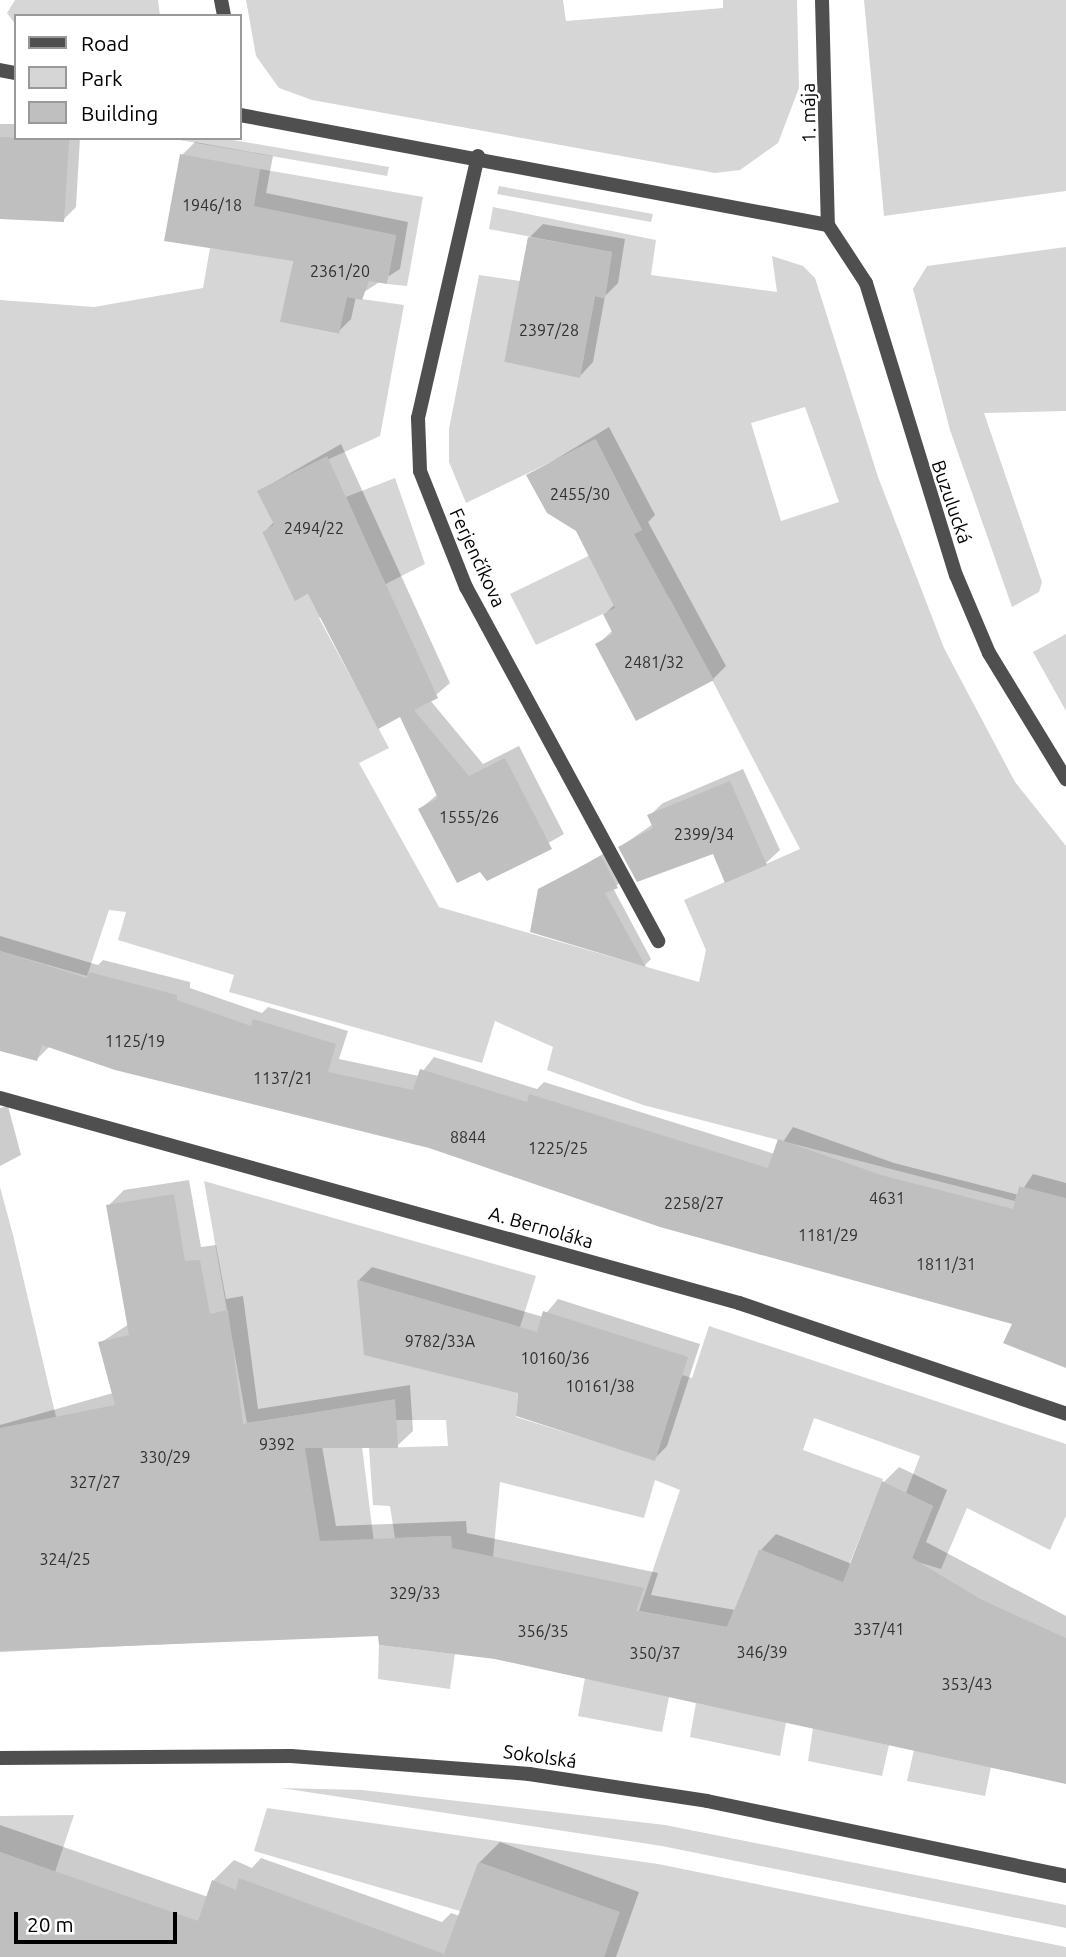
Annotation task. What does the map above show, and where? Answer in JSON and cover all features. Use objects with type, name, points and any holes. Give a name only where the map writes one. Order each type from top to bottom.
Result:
[{"type":"street","name":"1. mája","points":[[822,0],[828,225]]},
{"type":"street","points":[[242,112],[828,225]]},
{"type":"street","name":"Ferjenčíkova","points":[[478,156],[418,418],[420,471],[466,587],[658,942]]},
{"type":"street","name":"Buzulucká","points":[[828,225],[866,283],[923,483],[989,653],[1066,779]]},
{"type":"street","name":"A. Bernoláka","points":[[0,1098],[739,1303],[1066,1414]]},
{"type":"street","name":"Sokolská","points":[[0,1758],[291,1756],[529,1774],[707,1801],[1066,1876]]},
{"type":"green space","points":[[15,0],[158,0],[160,14],[14,14],[14,22],[7,13]]},
{"type":"green space","points":[[246,0],[563,0],[566,21],[723,8],[723,0],[797,0],[799,88],[778,143],[740,170],[715,173],[312,100],[279,88],[256,56]]},
{"type":"green space","points":[[864,0],[1066,0],[1066,191],[884,216]]},
{"type":"green space","points":[[180,140],[234,140],[389,167],[387,176]]},
{"type":"green space","points":[[260,169],[423,197],[407,286],[387,284],[396,236],[294,255],[281,322],[338,334],[347,297],[404,305],[380,436],[258,491],[274,525],[262,532],[296,600],[375,562],[346,497],[395,478],[425,564],[319,618],[389,748],[359,763],[439,907],[699,982],[706,950],[684,900],[800,849],[670,599],[635,599],[536,645],[510,594],[642,530],[596,440],[466,503],[449,462],[449,429],[479,275],[520,281],[504,362],[580,377],[595,296],[605,298],[612,252],[489,229],[493,207],[656,240],[651,275],[777,292],[772,256],[803,266],[815,278],[878,477],[944,648],[1015,782],[1066,846],[1066,1200],[1019,1186],[1015,1201],[643,1105],[547,1070],[553,1047],[495,1021],[482,1063],[229,992],[234,975],[118,940],[126,912],[109,910],[87,976],[0,951],[0,300],[94,307],[203,288],[210,248],[245,253]],"holes":[[[805,407],[839,502],[781,521],[751,423]]]},
{"type":"green space","points":[[499,186],[653,214],[651,222],[497,194]]},
{"type":"green space","points":[[1066,247],[1066,411],[984,413],[1042,582],[1039,592],[1012,607],[950,430],[913,289],[927,266]]},
{"type":"green space","points":[[1066,634],[1066,711],[1033,652]]},
{"type":"green space","points":[[204,1181],[536,1276],[520,1327],[357,1280],[518,1391],[516,1417],[655,1460],[682,1375],[692,1378],[709,1326],[1066,1444],[1066,1516],[1050,1550],[967,1508],[941,1569],[918,1562],[912,1558],[933,1506],[906,1493],[920,1456],[814,1418],[803,1450],[883,1479],[849,1565],[879,1577],[776,1638],[805,1567],[759,1549],[727,1627],[639,1611],[680,1490],[655,1480],[644,1518],[500,1482],[493,1557],[455,1654],[451,1536],[395,1538],[390,1506],[373,1505],[369,1448],[448,1446],[446,1420],[396,1420],[395,1407],[357,1406],[375,1551],[317,1552],[299,1415],[247,1423]]},
{"type":"green space","points":[[0,1187],[13,1235],[87,1548],[0,1475]]},
{"type":"green space","points":[[379,1645],[455,1654],[450,1689],[378,1679]]},
{"type":"green space","points":[[585,1678],[669,1697],[662,1732],[578,1716]]},
{"type":"green space","points":[[696,1703],[786,1722],[780,1756],[690,1737]]},
{"type":"green space","points":[[813,1728],[889,1745],[882,1776],[808,1761]]},
{"type":"green space","points":[[914,1750],[991,1767],[985,1796],[907,1781]]},
{"type":"green space","points":[[281,1788],[362,1790],[665,1825],[1066,1905],[1066,1928],[662,1846]]},
{"type":"green space","points":[[267,1808],[658,1864],[1066,1947],[1066,1957],[604,1957],[619,1912],[478,1862],[460,1911],[254,1851]]},
{"type":"green space","points":[[74,1815],[55,1872],[0,1852],[0,1816]]},
{"type":"building","points":[[0,137],[14,138],[14,140],[69,140],[64,222],[0,219]]},
{"type":"building","points":[[180,154],[260,169],[254,206],[396,235],[387,284],[369,281],[362,300],[347,297],[339,334],[280,322],[293,261],[164,241]]},
{"type":"building","points":[[528,237],[612,252],[605,299],[595,296],[580,378],[504,362]]},
{"type":"building","points":[[595,439],[642,530],[634,534],[714,680],[636,721],[595,644],[613,634],[603,614],[615,608],[576,531],[547,513],[526,475]]},
{"type":"building","points":[[327,456],[438,698],[414,710],[469,776],[505,758],[552,849],[487,881],[480,872],[457,883],[418,809],[438,798],[400,717],[378,729],[308,594],[295,601],[262,532],[274,525],[257,491]]},
{"type":"building","points":[[730,781],[767,865],[725,883],[713,854],[637,882],[618,847],[653,828],[647,815]]},
{"type":"building","points":[[601,856],[618,888],[605,893],[646,967],[530,932],[538,889]]},
{"type":"building","points":[[0,951],[87,978],[89,972],[177,995],[177,1000],[251,1026],[253,1019],[336,1044],[328,1072],[413,1090],[420,1069],[527,1102],[529,1094],[768,1168],[778,1139],[881,1175],[1013,1209],[1019,1186],[1066,1198],[1066,1368],[1003,1343],[1012,1324],[660,1227],[429,1148],[115,1070],[42,1045],[37,1061],[0,1051]]},
{"type":"building","points":[[174,1194],[185,1261],[200,1260],[210,1314],[228,1310],[243,1424],[395,1399],[398,1448],[305,1448],[320,1541],[451,1536],[452,1548],[644,1588],[636,1611],[727,1627],[759,1549],[843,1582],[882,1481],[933,1506],[912,1558],[982,1600],[1066,1638],[1066,1784],[495,1659],[379,1645],[378,1636],[0,1651],[0,1428],[115,1405],[98,1342],[129,1335],[106,1205]]},
{"type":"building","points":[[357,1280],[537,1332],[543,1311],[688,1357],[655,1461],[516,1416],[518,1393],[364,1355]]},
{"type":"building","points":[[0,1852],[198,1921],[212,1880],[236,1890],[239,1878],[444,1954],[478,1862],[620,1912],[604,1957],[0,1957]]}]
